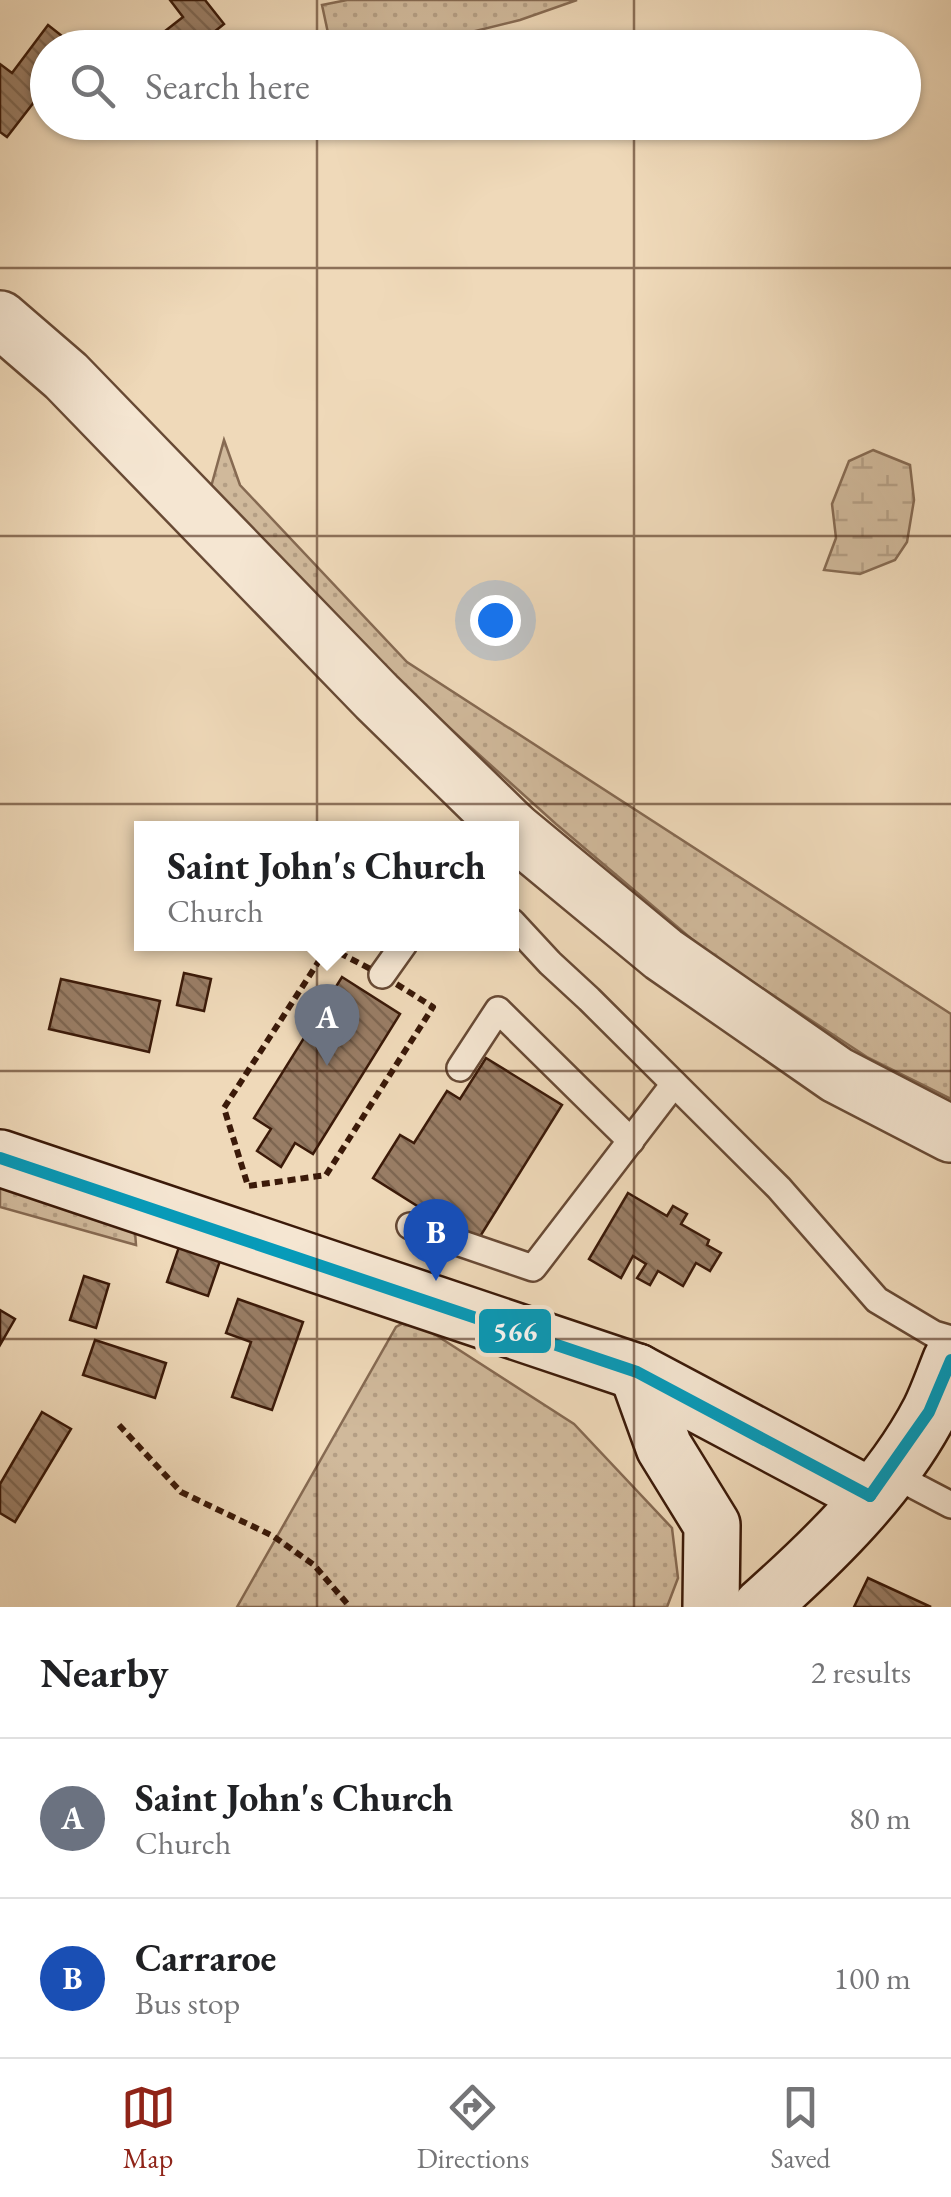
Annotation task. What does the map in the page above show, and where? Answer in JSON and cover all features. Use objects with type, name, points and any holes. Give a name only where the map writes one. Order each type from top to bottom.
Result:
[{"type":"main road","points":[[0,320],[66,376],[499,821]]},
{"type":"main road","points":[[519,838],[663,954],[837,1075],[951,1134]]},
{"type":"main road","points":[[0,1158],[636,1372],[879,1484]]},
{"type":"main road","points":[[761,1607],[797,1575],[879,1484],[930,1412],[951,1360]]},
{"type":"main road","points":[[636,1372],[664,1447],[712,1524],[712,1607]]},
{"type":"lane","points":[[519,930],[779,1188],[877,1300],[934,1334],[951,1339]]},
{"type":"lane","points":[[382,975],[399,951]]},
{"type":"lane","points":[[460,1068],[498,1010],[631,1142]]},
{"type":"lane","points":[[410,1226],[533,1268],[674,1084]]},
{"type":"lane","points":[[879,1484],[951,1505]]},
{"type":"path","points":[[325,951],[224,1108],[248,1186],[326,1176],[434,1007],[336,951]]},
{"type":"path","points":[[118,1424],[180,1492],[272,1536],[314,1565],[350,1607]]},
{"type":"green space","points":[[347,0],[577,0],[479,30],[327,30],[322,5]]},
{"type":"green space","points":[[224,440],[240,485],[407,662],[951,1014],[951,1099],[867,1057],[707,952],[556,824],[372,658],[211,487]]},
{"type":"green space","points":[[873,450],[910,465],[914,500],[907,542],[895,560],[860,574],[824,570],[836,538],[832,504],[849,461]]},
{"type":"green space","points":[[0,1181],[135,1232],[136,1245],[0,1207]]},
{"type":"green space","points":[[411,1319],[574,1424],[672,1528],[678,1578],[667,1607],[237,1607],[396,1327]]},
{"type":"building","points":[[170,0],[205,0],[224,24],[216,30],[166,30],[183,17]]},
{"type":"building","points":[[30,49],[30,107],[7,137],[0,132],[0,64],[12,73]]},
{"type":"building","points":[[184,973],[211,979],[204,1011],[177,1005]]},
{"type":"building","points":[[342,977],[400,1014],[313,1154],[295,1143],[281,1167],[257,1151],[271,1129],[254,1118]]},
{"type":"building","points":[[61,979],[160,1001],[149,1052],[49,1029]]},
{"type":"building","points":[[486,1058],[562,1105],[476,1243],[373,1178],[400,1135],[414,1143],[447,1091],[460,1099]]},
{"type":"building","points":[[628,1193],[667,1216],[673,1206],[687,1214],[681,1224],[709,1240],[707,1245],[721,1253],[710,1271],[696,1263],[683,1286],[658,1271],[650,1285],[637,1278],[646,1264],[633,1256],[621,1278],[589,1259]]},
{"type":"building","points":[[180,1244],[221,1258],[208,1296],[167,1282]]},
{"type":"building","points":[[84,1276],[109,1284],[96,1328],[70,1320]]},
{"type":"building","points":[[238,1299],[303,1322],[272,1410],[232,1397],[251,1342],[226,1333]]},
{"type":"building","points":[[0,1310],[15,1319],[0,1345]]},
{"type":"building","points":[[95,1340],[166,1363],[155,1398],[83,1375]]},
{"type":"building","points":[[42,1412],[71,1429],[15,1522],[0,1513],[0,1484]]},
{"type":"building","points":[[868,1578],[931,1607],[854,1607]]},
{"type":"transit line","name":"566","points":[[0,1158],[637,1372],[870,1496]]},
{"type":"transit line","name":"566","points":[[870,1496],[929,1412],[951,1360]]},
{"type":"place","name":"Saint John's Church","points":[[327,1066]]},
{"type":"place","name":"Carraroe","points":[[436,1281]]}]
